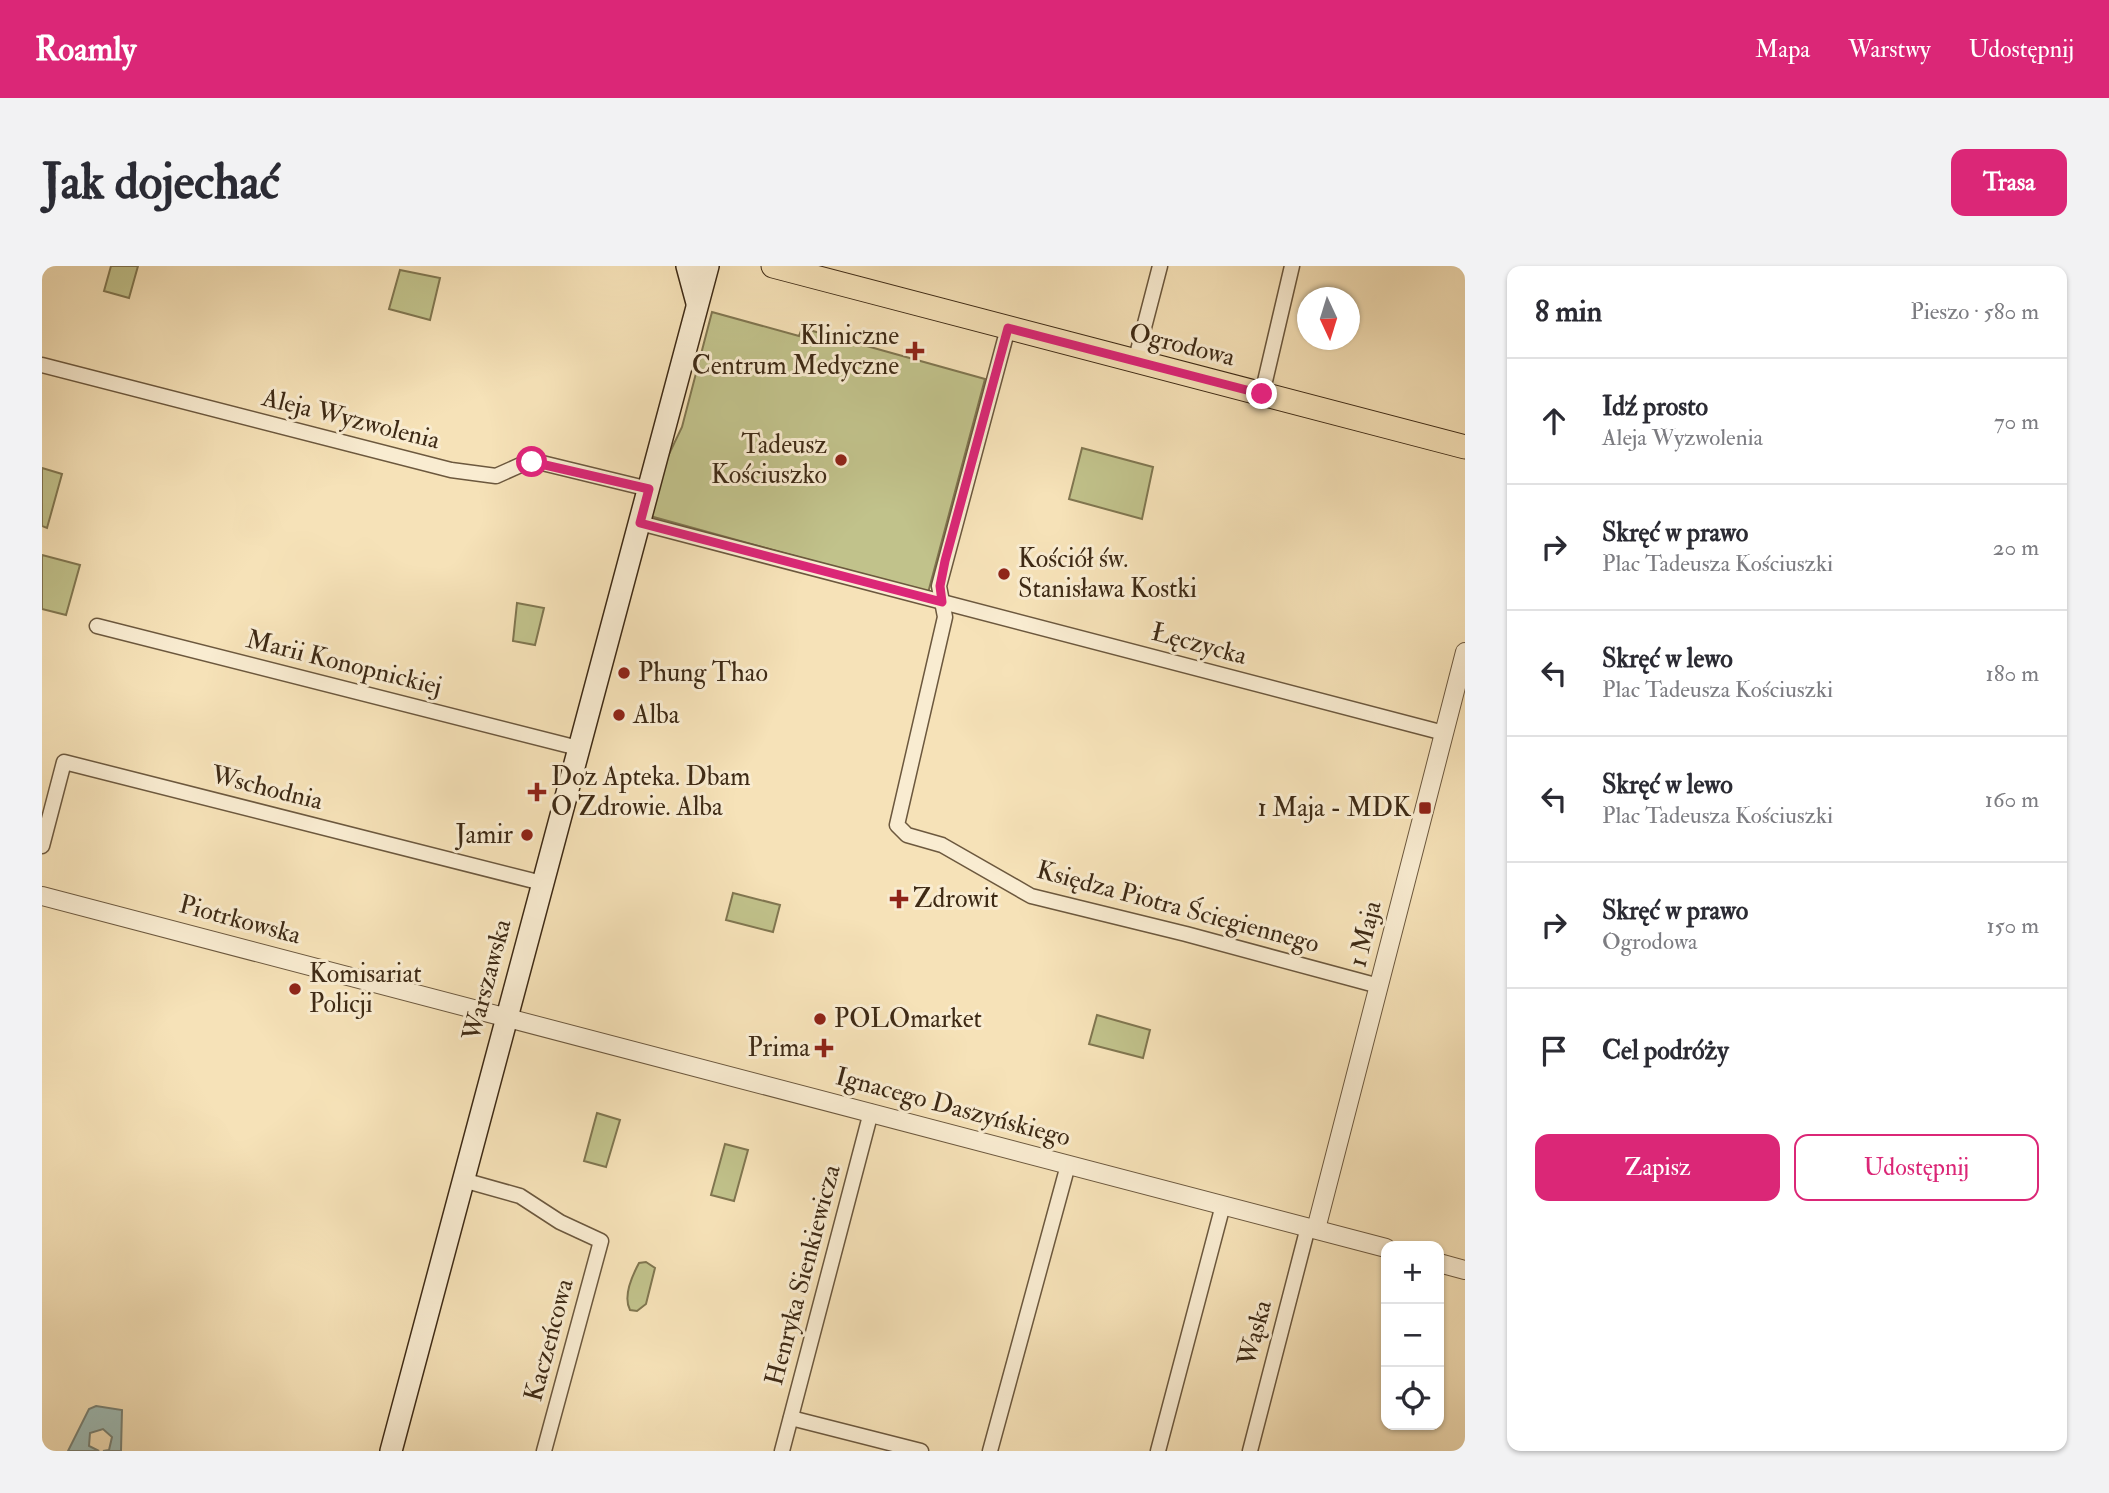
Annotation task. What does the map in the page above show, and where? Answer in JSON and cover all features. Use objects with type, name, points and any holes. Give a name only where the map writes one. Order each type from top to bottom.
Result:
[{"type":"main road","points":[[687,266],[698,305]]},
{"type":"main road","name":"Warszawska","points":[[391,1451],[708,266]]},
{"type":"main road","name":"Ogrodowa","points":[[773,266],[1465,447]]},
{"type":"street","points":[[1135,362],[1160,266]]},
{"type":"street","points":[[1262,394],[1292,266]]},
{"type":"street","points":[[942,602],[940,586],[945,561],[1008,328]]},
{"type":"street","name":"Aleja Wyzwolenia","points":[[42,365],[451,470],[496,476],[525,463],[538,462],[649,489]]},
{"type":"street","name":"Łęczycka","points":[[640,523],[1444,733]]},
{"type":"street","name":"Księdza Piotra Ściegiennego","points":[[942,602],[946,617],[897,825],[907,835],[942,845],[1031,896],[1379,986]]},
{"type":"street","name":"Marii Konopnickiej","points":[[97,626],[578,748]]},
{"type":"street","name":"1 Maja","points":[[1312,1228],[1379,986],[1465,652]]},
{"type":"street","name":"Wschodnia","points":[[42,846],[64,762],[542,883]]},
{"type":"street","name":"Piotrkowska","points":[[42,896],[506,1016]]},
{"type":"street","name":"Ignacego Daszyńskiego","points":[[506,1016],[1381,1247]]},
{"type":"street","name":"Henryka Sienkiewicza","points":[[782,1451],[872,1112]]},
{"type":"street","points":[[990,1451],[1068,1165]]},
{"type":"street","name":"Kaczeńcowa","points":[[463,1180],[520,1196],[560,1222],[601,1241],[544,1451]]},
{"type":"street","points":[[1158,1451],[1223,1205]]},
{"type":"street","name":"Wąska","points":[[1250,1451],[1312,1228]]},
{"type":"street","points":[[1444,1264],[1465,1270]]},
{"type":"street","points":[[791,1418],[921,1451]]},
{"type":"green space","points":[[111,266],[138,266],[129,298],[104,291]]},
{"type":"green space","points":[[400,270],[440,278],[430,320],[389,309]]},
{"type":"green space","points":[[712,312],[799,336],[802,328],[985,379],[928,593],[650,516],[660,473],[682,427]]},
{"type":"green space","points":[[1082,448],[1153,467],[1142,519],[1069,499]]},
{"type":"green space","points":[[42,468],[62,474],[47,528],[42,526]]},
{"type":"green space","points":[[42,555],[80,565],[66,615],[42,609]]},
{"type":"green space","points":[[517,603],[544,608],[535,645],[513,641]]},
{"type":"green space","points":[[733,893],[780,905],[773,932],[726,920]]},
{"type":"green space","points":[[1097,1015],[1150,1030],[1143,1058],[1089,1044]]},
{"type":"green space","points":[[597,1113],[620,1120],[606,1167],[584,1161]]},
{"type":"green space","points":[[725,1144],[748,1150],[734,1201],[711,1195]]},
{"type":"green space","points":[[646,1262],[655,1268],[646,1304],[637,1311],[630,1310],[627,1299],[631,1280],[639,1263]]},
{"type":"water","points":[[96,1406],[122,1410],[121,1451],[103,1451],[109,1450],[112,1437],[103,1429],[90,1433],[89,1446],[99,1451],[68,1451],[89,1409]]},
{"type":"place","name":"Kliniczne Centrum Medyczne","points":[[915,351]]},
{"type":"place","name":"Tadeusz Kościuszko","points":[[841,460]]},
{"type":"place","name":"Kościół św. Stanisława Kostki","points":[[1004,574]]},
{"type":"place","name":"Phung Thao","points":[[624,673]]},
{"type":"place","name":"Alba","points":[[619,715]]},
{"type":"place","name":"Doz Apteka. Dbam O Zdrowie. Alba","points":[[537,792]]},
{"type":"place","name":"1 Maja - MDK","points":[[1425,808]]},
{"type":"place","name":"Jamir","points":[[527,835]]},
{"type":"place","name":"Zdrowit","points":[[899,899]]},
{"type":"place","name":"Komisariat Policji","points":[[295,989]]},
{"type":"place","name":"POLOmarket","points":[[820,1019]]},
{"type":"place","name":"Prima","points":[[824,1048]]},
{"type":"route","points":[[532,462],[649,489],[640,523],[942,602],[940,586],[945,561],[1008,328],[1262,394]]}]
